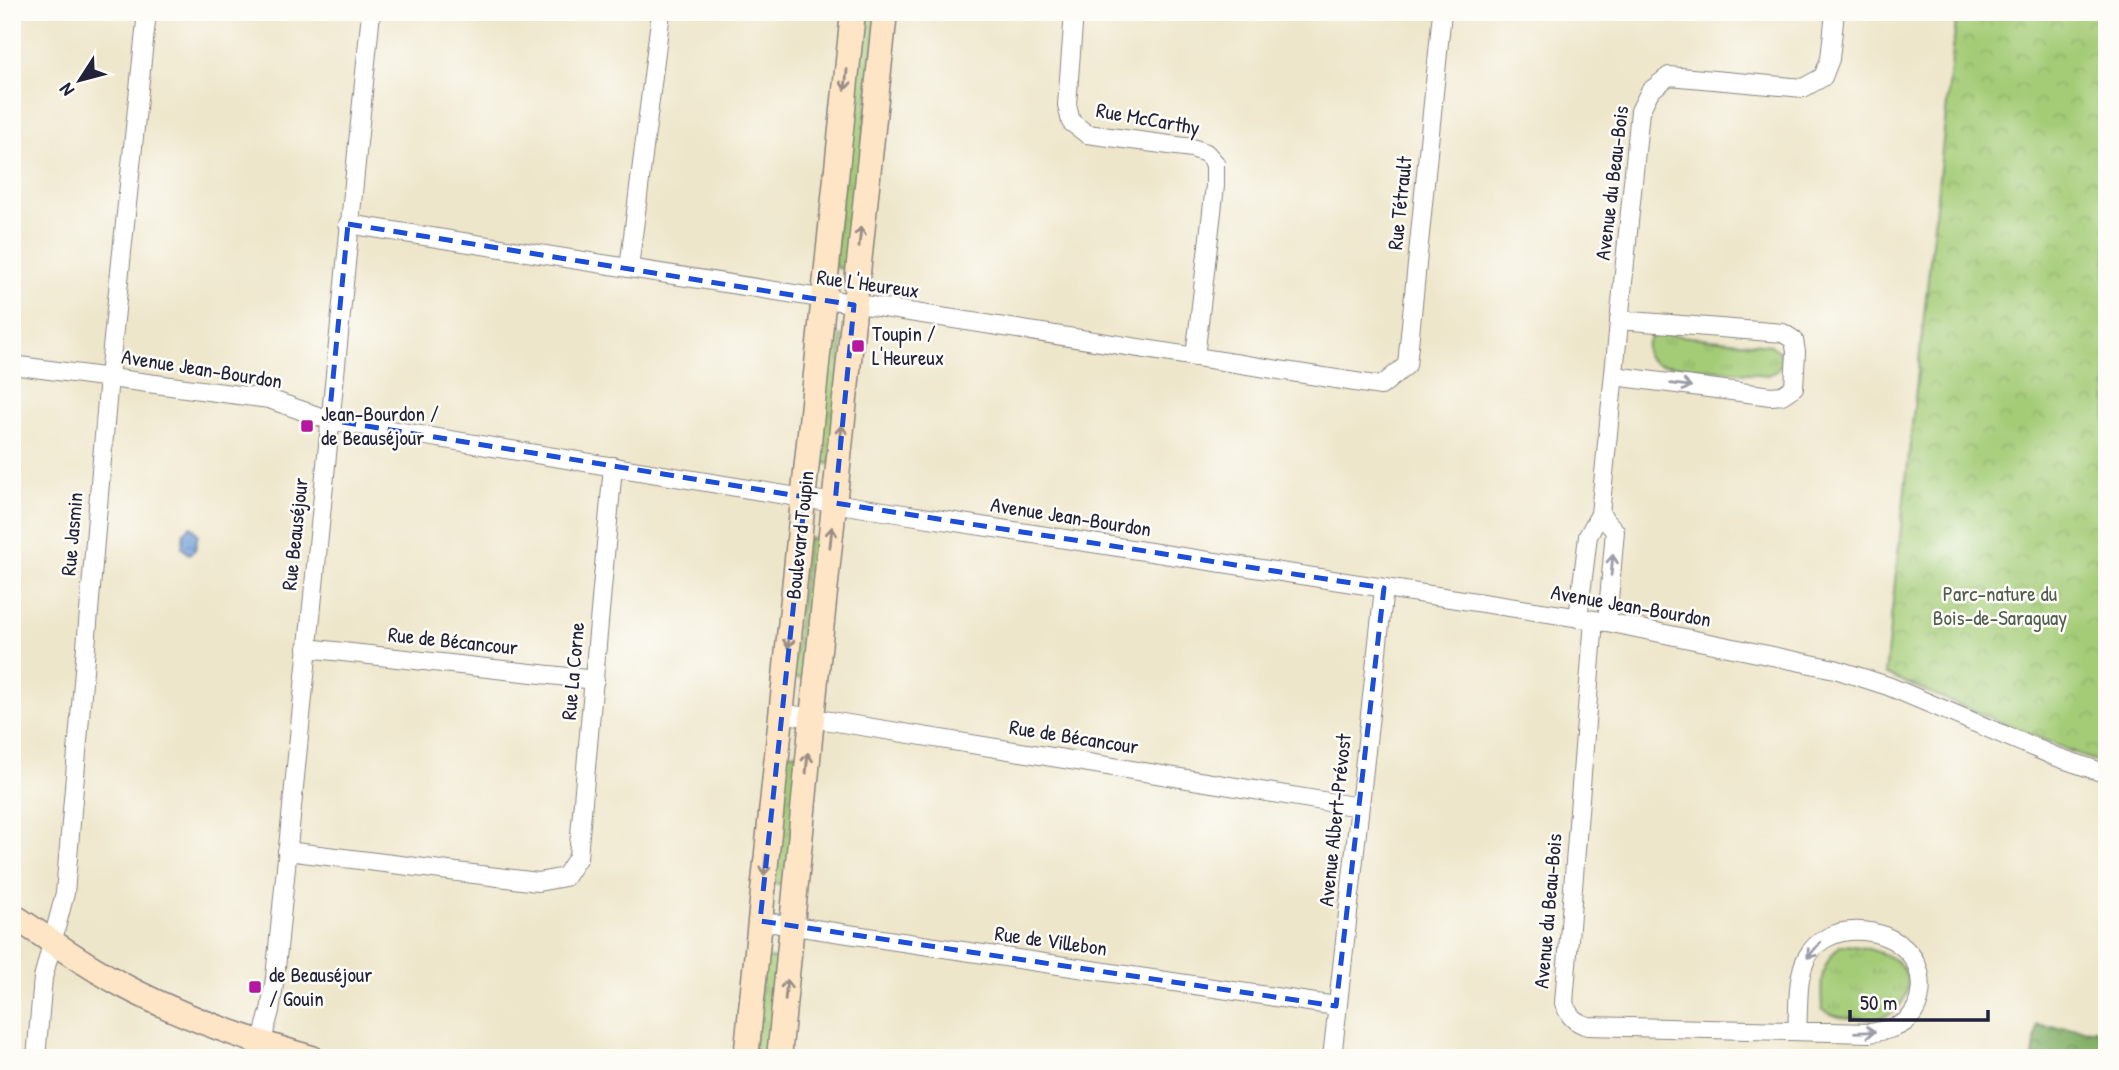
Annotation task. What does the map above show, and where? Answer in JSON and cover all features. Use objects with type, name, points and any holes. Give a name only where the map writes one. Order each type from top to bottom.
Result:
[{"type":"street","name":"Rue Jasmin","points":[[36,1058],[43,978],[65,892],[108,377],[147,12]]},
{"type":"street","name":"Rue Beauséjour","points":[[259,1050],[271,1011],[371,12]]},
{"type":"street","points":[[629,268],[661,12]]},
{"type":"street","name":"Boulevard Toupin","points":[[746,1058],[853,12]]},
{"type":"street","name":"Boulevard Toupin","points":[[779,1058],[811,718],[884,12]]},
{"type":"street","name":"Rue McCarthy","points":[[1074,12],[1067,105],[1072,122],[1087,134],[1192,148],[1206,153],[1214,163],[1215,186],[1195,357]]},
{"type":"street","name":"Rue Tétrault","points":[[1381,386],[1407,365],[1442,12]]},
{"type":"street","name":"Avenue du Beau-Bois","points":[[1797,1031],[1801,976],[1806,958],[1814,946],[1829,935],[1851,930],[1879,935],[1895,942],[1909,953],[1919,969],[1921,990],[1914,1012],[1905,1022],[1893,1028],[1870,1033],[1588,1026],[1568,1015],[1564,1003],[1593,620],[1588,536],[1600,514],[1640,111],[1650,91],[1669,76],[1803,88],[1823,77],[1830,59],[1835,12]]},
{"type":"street","name":"Rue L'Heureux","points":[[348,224],[1381,386]]},
{"type":"street","points":[[1614,376],[1771,396],[1782,395],[1794,387],[1794,340],[1783,333],[1619,320]]},
{"type":"street","name":"Avenue Jean-Bourdon","points":[[12,365],[269,399],[329,420],[835,503],[1593,620],[1835,669],[1888,685],[2054,756],[2107,774]]},
{"type":"street","name":"Rue La Corne","points":[[287,851],[538,882],[565,877],[578,857],[613,466]]},
{"type":"street","name":"Avenue du Beau-Bois","points":[[1593,620],[1615,531],[1600,514]]},
{"type":"street","name":"Avenue Albert-Prévost","points":[[1332,1058],[1384,588]]},
{"type":"street","name":"Rue de Bécancour","points":[[307,648],[595,680]]},
{"type":"street","name":"Rue de Bécancour","points":[[781,713],[1359,807]]},
{"type":"street","points":[[12,915],[89,966],[137,993],[240,1037],[259,1050],[312,1058]]},
{"type":"street","name":"Rue de Villebon","points":[[760,921],[1336,1006]]},
{"type":"highlighted area","points":[[348,224],[854,305],[835,503],[1384,588],[1336,1006],[760,921],[805,497],[329,420]]},
{"type":"green space","points":[[860,12],[877,12],[850,270],[834,267]]},
{"type":"green space","name":"Parc-nature du Bois-de-Saraguay","points":[[1957,12],[2107,12],[2107,766],[1885,674]]},
{"type":"green space","points":[[1659,334],[1771,345],[1780,352],[1782,362],[1777,371],[1768,375],[1657,364],[1648,358],[1646,346],[1652,337]]},
{"type":"green space","points":[[827,335],[843,336],[831,464],[814,462]]},
{"type":"green space","points":[[807,538],[823,539],[808,680],[792,677]]},
{"type":"green space","points":[[784,752],[801,754],[788,885],[771,883]]},
{"type":"green space","points":[[1841,945],[1886,955],[1901,965],[1908,986],[1903,1000],[1894,1011],[1880,1018],[1848,1018],[1835,1016],[1822,1009],[1821,990],[1825,966]]},
{"type":"green space","points":[[764,958],[780,959],[770,1058],[753,1058]]},
{"type":"green space","points":[[2037,1025],[2091,1030],[2107,1027],[2107,1058],[2033,1058]]},
{"type":"water","points":[[191,526],[198,534],[195,550],[189,554],[182,548],[184,532]]},
{"type":"place","name":"Toupin / L'Heureux","points":[[858,346]]},
{"type":"place","name":"Jean-Bourdon / de Beauséjour","points":[[307,426]]},
{"type":"place","name":"de Beauséjour / Gouin","points":[[255,987]]}]
